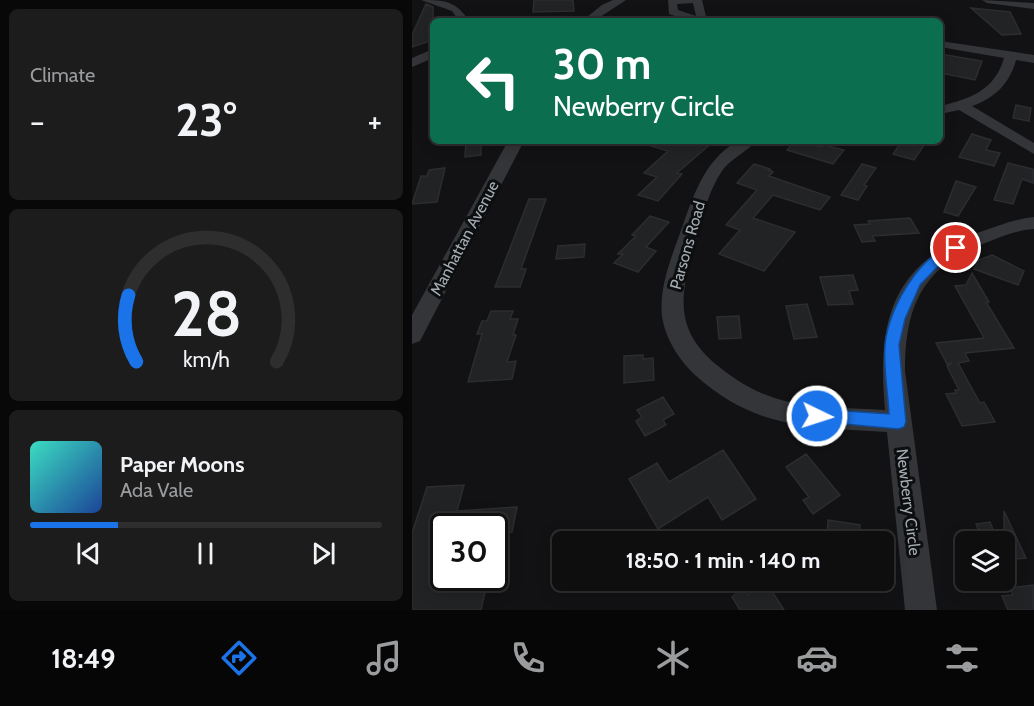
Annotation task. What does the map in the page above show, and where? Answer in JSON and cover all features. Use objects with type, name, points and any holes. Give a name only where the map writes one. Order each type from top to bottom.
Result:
[{"type":"street","points":[[426,0],[456,9],[462,18]]},
{"type":"street","points":[[592,18],[621,0]]},
{"type":"street","points":[[987,0],[1033,6]]},
{"type":"street","points":[[943,44],[1033,59]]},
{"type":"street","points":[[416,66],[430,55]]},
{"type":"street","points":[[943,109],[961,105],[1000,85],[1008,70],[1011,55]]},
{"type":"street","points":[[961,105],[1033,150]]},
{"type":"street","name":"Manhattan Avenue","points":[[412,335],[514,144]]},
{"type":"street","name":"Parsons Road","points":[[744,144],[720,161],[710,173],[701,195],[674,282],[672,309],[676,329],[693,359],[728,388],[751,401],[772,409],[797,414],[898,422]]},
{"type":"street","name":"Newberry Circle","points":[[922,610],[898,422],[892,345],[898,319],[914,282],[940,257],[972,239],[1033,223]]},
{"type":"building","points":[[534,0],[573,0],[574,11],[533,12]]},
{"type":"building","points":[[426,4],[433,7],[433,18],[430,18],[430,41],[412,47],[412,35]]},
{"type":"building","points":[[971,8],[1010,12],[1021,34],[1002,35]]},
{"type":"building","points":[[943,54],[982,61],[975,80],[943,74]]},
{"type":"building","points":[[1016,105],[1031,108],[1029,121],[1013,118]]},
{"type":"building","points":[[972,134],[991,140],[986,150],[1000,153],[994,166],[959,157]]},
{"type":"building","points":[[466,144],[481,144],[481,155],[465,157]]},
{"type":"building","points":[[645,144],[711,144],[677,173],[682,174],[658,201],[638,195],[657,177],[644,173],[668,151]]},
{"type":"building","points":[[792,144],[808,144],[844,150],[833,164],[787,150]]},
{"type":"building","points":[[900,144],[925,144],[914,160],[893,154]]},
{"type":"building","points":[[1008,163],[1033,169],[1033,183],[1022,179],[1013,204],[994,200]]},
{"type":"building","points":[[754,164],[770,169],[773,172],[769,176],[830,197],[820,210],[773,195],[753,218],[795,232],[764,271],[719,254],[740,230],[726,225],[757,190],[737,183]]},
{"type":"building","points":[[862,164],[876,168],[864,185],[867,186],[858,200],[841,195]]},
{"type":"building","points":[[445,168],[437,202],[412,204],[421,176],[427,176],[429,170]]},
{"type":"building","points":[[956,181],[976,187],[958,216],[944,212]]},
{"type":"building","points":[[529,199],[546,199],[521,269],[526,269],[520,287],[495,287]]},
{"type":"building","points":[[650,216],[669,222],[646,247],[656,251],[638,272],[614,263],[623,254],[618,254],[636,236],[632,235]]},
{"type":"building","points":[[910,218],[919,233],[872,236],[875,241],[862,242],[854,225],[870,224],[868,221]]},
{"type":"building","points":[[585,244],[584,257],[556,259],[558,246]]},
{"type":"building","points":[[992,255],[1024,271],[1018,285],[974,269],[979,260]]},
{"type":"building","points":[[972,273],[989,302],[986,302],[1014,348],[965,353],[969,361],[958,363],[980,403],[984,402],[995,422],[962,426],[946,394],[956,393],[955,390],[959,390],[947,366],[952,363],[947,364],[936,343],[984,338],[955,286],[966,285]]},
{"type":"building","points":[[853,275],[858,290],[849,291],[853,304],[828,305],[820,277]]},
{"type":"building","points":[[807,304],[817,337],[794,339],[786,306]]},
{"type":"building","points":[[491,311],[513,311],[510,319],[518,319],[513,335],[516,335],[507,362],[516,361],[512,379],[468,382],[482,334],[477,334],[482,321],[487,321]]},
{"type":"building","points":[[739,316],[741,338],[719,339],[717,317]]},
{"type":"building","points":[[643,355],[643,359],[653,358],[654,380],[624,383],[624,356]]},
{"type":"building","points":[[663,397],[674,414],[663,420],[666,425],[645,436],[636,421],[642,417],[637,410]]},
{"type":"building","points":[[723,450],[756,499],[722,520],[708,497],[658,529],[629,479],[657,463],[669,482]]},
{"type":"building","points":[[806,454],[840,495],[813,514],[803,500],[809,497],[786,467]]},
{"type":"building","points":[[464,485],[457,511],[517,507],[512,532],[508,532],[508,513],[430,513],[430,591],[485,591],[481,610],[412,610],[412,533],[427,487]]},
{"type":"building","points":[[1004,511],[1013,531],[1004,531]]},
{"type":"building","points":[[828,520],[860,525],[860,531],[828,531]]},
{"type":"building","points":[[990,522],[994,531],[979,531],[976,524]]},
{"type":"building","points":[[1015,534],[1026,558],[1015,559]]},
{"type":"building","points":[[1033,585],[1033,610],[1008,610],[1002,596],[1013,595],[1011,591],[1015,591],[1015,587]]},
{"type":"building","points":[[739,591],[745,591],[748,595],[754,591],[772,591],[784,610],[740,610],[732,597]]},
{"type":"route","points":[[817,416],[898,422],[892,345],[898,319],[914,282],[940,257],[956,248]]}]
